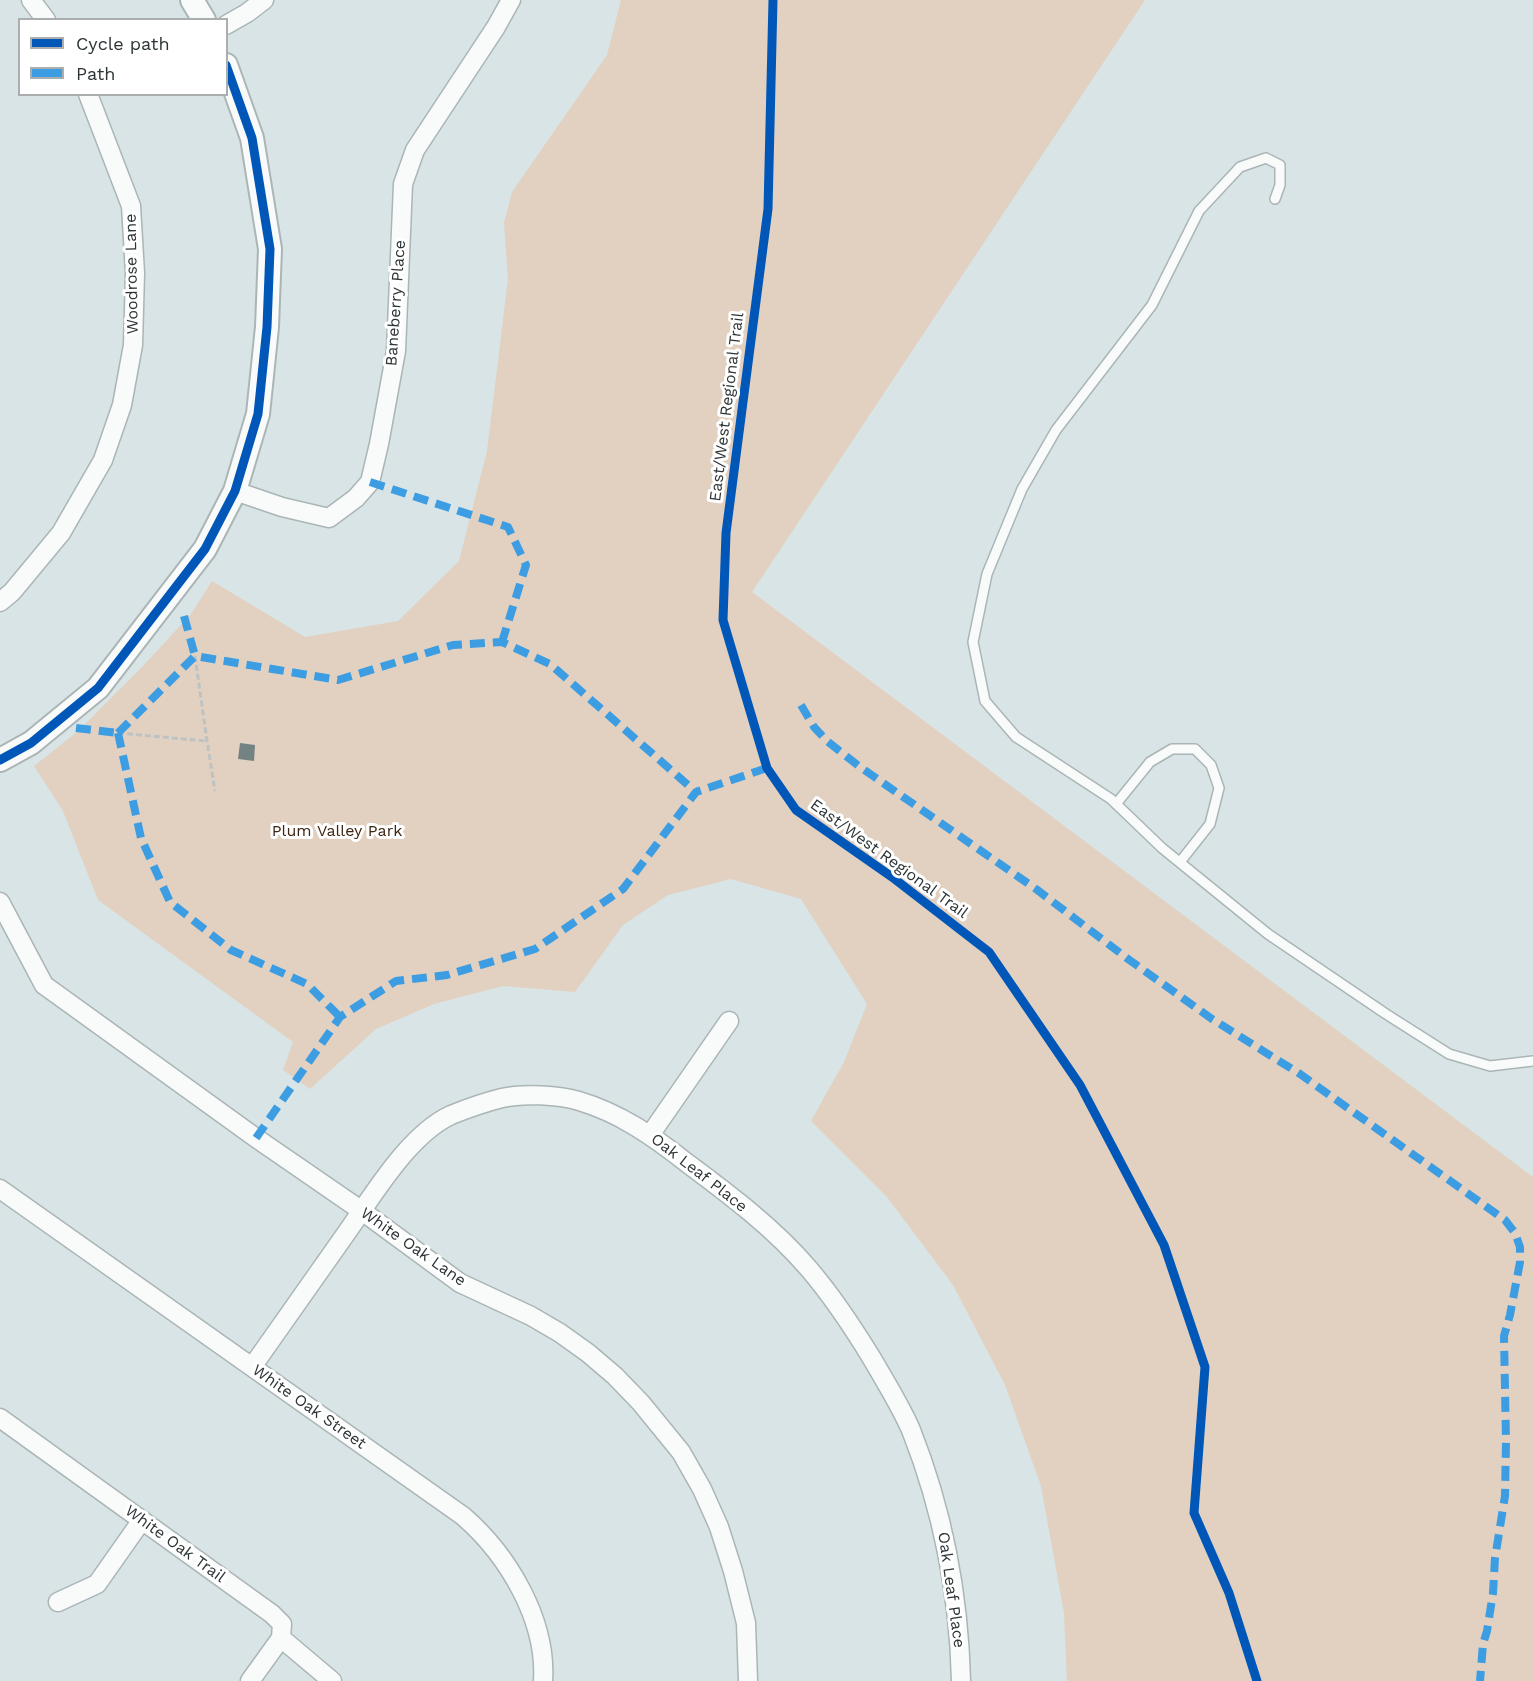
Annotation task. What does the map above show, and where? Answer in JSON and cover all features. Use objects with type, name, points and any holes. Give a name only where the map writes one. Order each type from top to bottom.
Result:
[{"type":"street","points":[[31,0],[44,18]]},
{"type":"street","points":[[192,0],[203,18]]},
{"type":"street","points":[[228,24],[248,13],[264,0]]},
{"type":"street","name":"Baneberry Place","points":[[236,491],[282,507],[329,518],[356,498],[370,482],[396,351],[403,184],[414,150],[496,27],[511,0]]},
{"type":"street","points":[[0,760],[31,743],[98,688],[205,549],[236,491],[258,414],[267,327],[270,249],[252,138],[228,71]]},
{"type":"street","name":"Woodrose Lane","points":[[0,602],[12,592],[62,533],[103,460],[122,405],[133,345],[135,273],[131,206],[89,96]]},
{"type":"street","name":"White Oak Lane","points":[[0,902],[44,985],[460,1283],[531,1316],[560,1333],[615,1376],[681,1452],[719,1527],[746,1623],[748,1681]]},
{"type":"street","points":[[650,1135],[729,1021]]},
{"type":"street","name":"Oak Leaf Place","points":[[252,1367],[388,1174],[416,1139],[449,1116],[503,1097],[538,1095],[577,1100],[615,1114],[650,1135],[733,1197],[771,1231],[808,1268],[840,1309],[891,1390],[910,1428],[942,1523],[954,1585],[961,1648],[961,1681]]},
{"type":"street","name":"White Oak Street","points":[[0,1189],[463,1516],[480,1531],[519,1584],[532,1616],[541,1648],[543,1681]]},
{"type":"street","name":"White Oak Trail","points":[[0,1418],[272,1614],[282,1624],[281,1638],[332,1681]]},
{"type":"street","points":[[58,1602],[97,1584],[142,1520]]},
{"type":"street","points":[[250,1681],[281,1638]]},
{"type":"lane","points":[[1275,199],[1280,185],[1280,165],[1266,158],[1240,167],[1198,211],[1152,305],[1056,430],[1022,489],[987,574],[973,642],[985,701],[1016,737],[1111,799],[1162,848],[1268,934],[1449,1054],[1490,1065],[1533,1061]]},
{"type":"lane","points":[[1116,804],[1150,762],[1172,749],[1195,749],[1211,765],[1219,788],[1210,824],[1180,862]]},
{"type":"path","points":[[195,656],[215,791]]},
{"type":"path","points":[[118,734],[207,741]]},
{"type":"green space","name":"Plum Valley Park","points":[[621,0],[1145,0],[752,592],[1533,1177],[1533,1681],[1067,1681],[1064,1613],[1041,1486],[1005,1385],[953,1285],[887,1197],[811,1121],[844,1062],[867,1004],[801,899],[731,879],[668,895],[623,925],[575,992],[503,986],[434,1004],[376,1029],[310,1089],[283,1070],[293,1042],[98,900],[63,811],[34,766],[77,732],[143,666],[191,614],[212,581],[305,637],[398,621],[459,561],[487,451],[508,279],[504,223],[512,192],[607,55]]},
{"type":"building","points":[[240,743],[255,745],[254,761],[238,759]]},
{"type":"marked path","points":[[370,482],[508,527],[526,565],[502,642]]},
{"type":"marked path","points":[[184,616],[195,656]]},
{"type":"marked path","points":[[118,733],[195,656],[338,680],[453,645],[502,642],[550,664],[696,792]]},
{"type":"marked path","points":[[801,705],[814,727],[827,741],[860,767],[1036,889],[1212,1019],[1300,1074],[1505,1220],[1515,1233],[1520,1247],[1520,1262],[1504,1336],[1505,1496],[1495,1558],[1493,1593],[1483,1644],[1480,1681]]},
{"type":"marked path","points":[[76,728],[118,733]]},
{"type":"marked path","points":[[118,733],[141,838],[170,902],[231,950],[307,984],[340,1017]]},
{"type":"marked path","points":[[256,1138],[340,1017],[396,981],[447,975],[535,949],[623,889],[696,792],[767,768]]},
{"type":"cycle path","name":"East/West Regional Trail","points":[[773,0],[768,209],[726,533],[723,620],[767,768],[796,810],[892,877],[989,952],[1080,1085],[1164,1245],[1205,1367],[1194,1513],[1229,1593],[1257,1681]]},
{"type":"cycle path","points":[[0,760],[31,743],[98,688],[205,549],[235,491],[258,414],[267,327],[270,249],[252,138],[228,71]]}]
